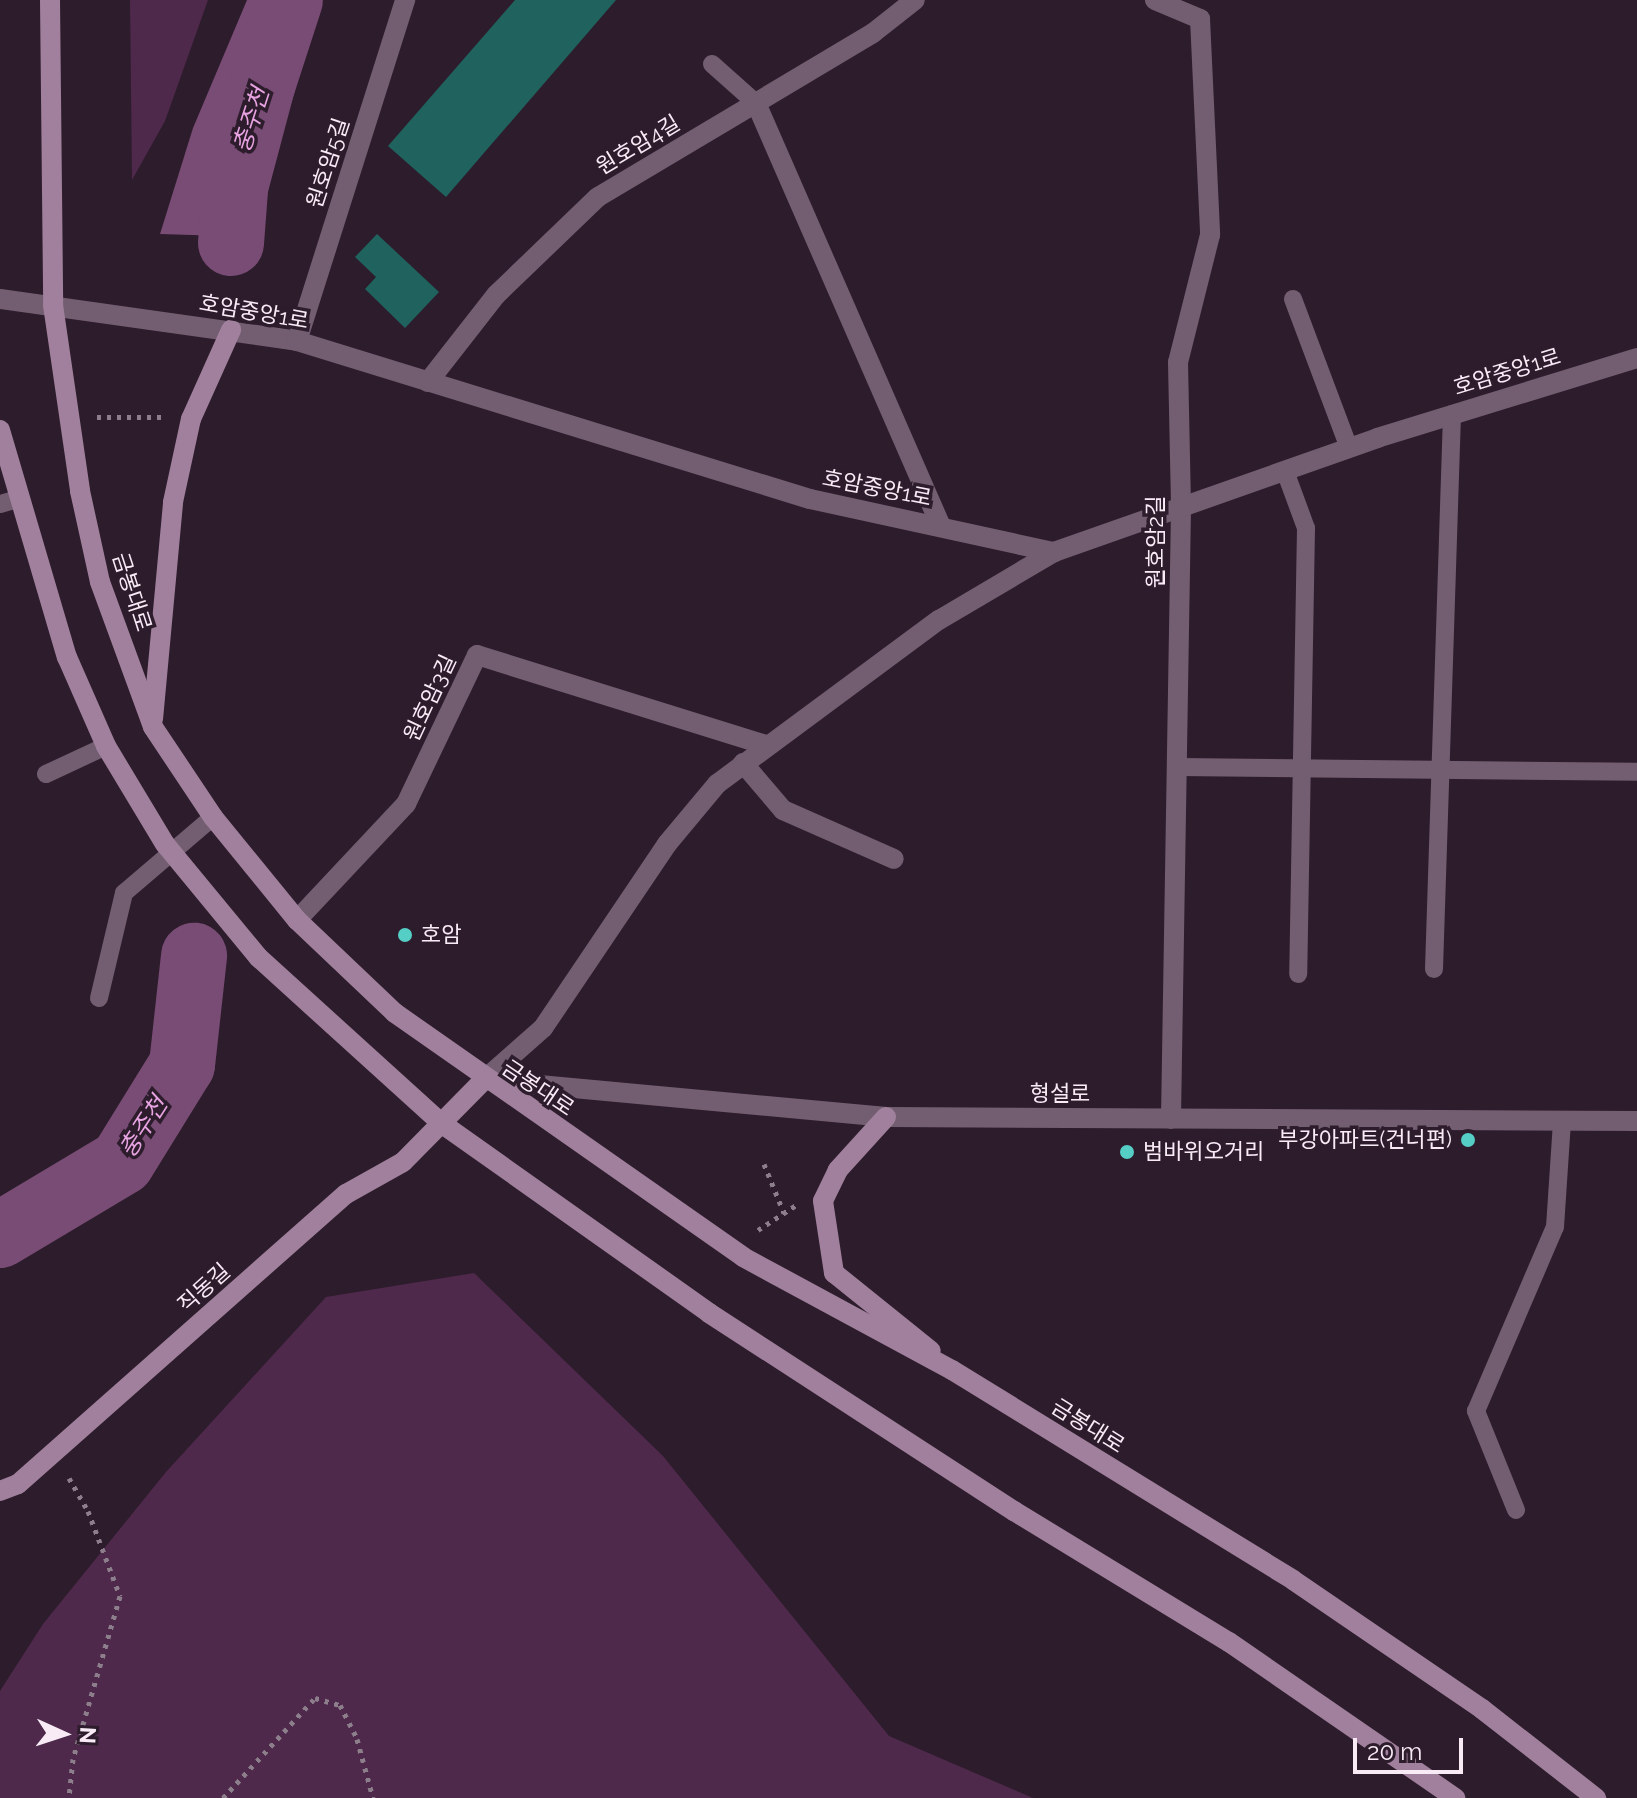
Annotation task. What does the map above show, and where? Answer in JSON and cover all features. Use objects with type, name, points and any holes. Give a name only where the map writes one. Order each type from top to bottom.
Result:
[{"type":"street","name":"금봉대로","points":[[50,0],[53,305],[80,491],[100,582],[153,727],[213,817],[297,920],[395,1013],[484,1080],[743,1257],[952,1370],[1293,1580],[1482,1709],[1596,1798]]},
{"type":"street","name":"원호암5길","points":[[297,341],[405,0]]},
{"type":"street","name":"원호암4길","points":[[428,382],[496,295],[598,197],[873,33],[915,0]]},
{"type":"street","name":"원호암2길","points":[[1155,0],[1200,19],[1210,235],[1178,362],[1181,508],[1171,1119]]},
{"type":"street","points":[[756,103],[940,525]]},
{"type":"street","name":"호암중앙1로","points":[[0,299],[297,341],[810,499],[1054,552],[1349,448],[1637,358]]},
{"type":"street","points":[[153,727],[173,502],[191,419],[231,330]]},
{"type":"street","points":[[0,430],[9,501],[67,657],[106,746],[165,844],[258,957],[441,1123],[709,1313],[1014,1511],[1229,1642],[1455,1798]]},
{"type":"street","points":[[484,1080],[543,1028],[667,844],[717,784],[939,620],[1054,552]]},
{"type":"street","name":"원호암3길","points":[[297,920],[406,804],[477,655],[766,745]]},
{"type":"street","points":[[743,763],[783,810],[894,859]]},
{"type":"street","name":"형설로","points":[[484,1080],[886,1117],[1637,1121]]},
{"type":"street","name":"직동길","points":[[0,1491],[18,1484],[346,1194],[403,1162],[484,1080]]},
{"type":"street","points":[[886,1117],[838,1170],[823,1201],[834,1273],[884,1308],[952,1370]]},
{"type":"lane","points":[[712,64],[756,103]]},
{"type":"lane","points":[[1293,299],[1349,448]]},
{"type":"lane","points":[[1434,969],[1443,770],[1452,414]]},
{"type":"lane","points":[[1285,471],[1306,528],[1298,974]]},
{"type":"lane","points":[[46,774],[106,746]]},
{"type":"lane","points":[[1177,767],[1637,772]]},
{"type":"lane","points":[[99,998],[124,893],[213,817]]},
{"type":"lane","points":[[1516,1510],[1476,1411],[1555,1227],[1562,1121]]},
{"type":"path","points":[[96,417],[163,417]]},
{"type":"path","points":[[764,1164],[784,1213]]},
{"type":"path","points":[[758,1230],[803,1200]]},
{"type":"path","points":[[54,1453],[88,1511],[120,1596],[73,1759],[69,1798]]},
{"type":"path","points":[[223,1798],[315,1698],[340,1705],[357,1739],[373,1798]]},
{"type":"shaded area","points":[[130,0],[208,0],[165,121],[132,180]]},
{"type":"shaded area","points":[[474,1273],[663,1456],[889,1736],[1033,1798],[0,1798],[0,1691],[43,1624],[166,1472],[326,1297]]},
{"type":"water","points":[[247,0],[319,0],[256,237],[160,234],[193,128]]},
{"type":"building","points":[[515,0],[616,0],[446,197],[388,146]]},
{"type":"building","points":[[377,234],[439,292],[405,328],[365,289],[376,277],[355,257]]},
{"type":"waterway","name":"충주천","points":[[231,243],[237,163],[290,0]]},
{"type":"waterway","name":"충주천","points":[[0,1235],[122,1162],[182,1065],[194,956]]},
{"type":"place","name":"호암","points":[[405,935]]},
{"type":"place","name":"부강아파트(건너편)","points":[[1468,1140]]},
{"type":"place","name":"범바위오거리","points":[[1127,1152]]}]
